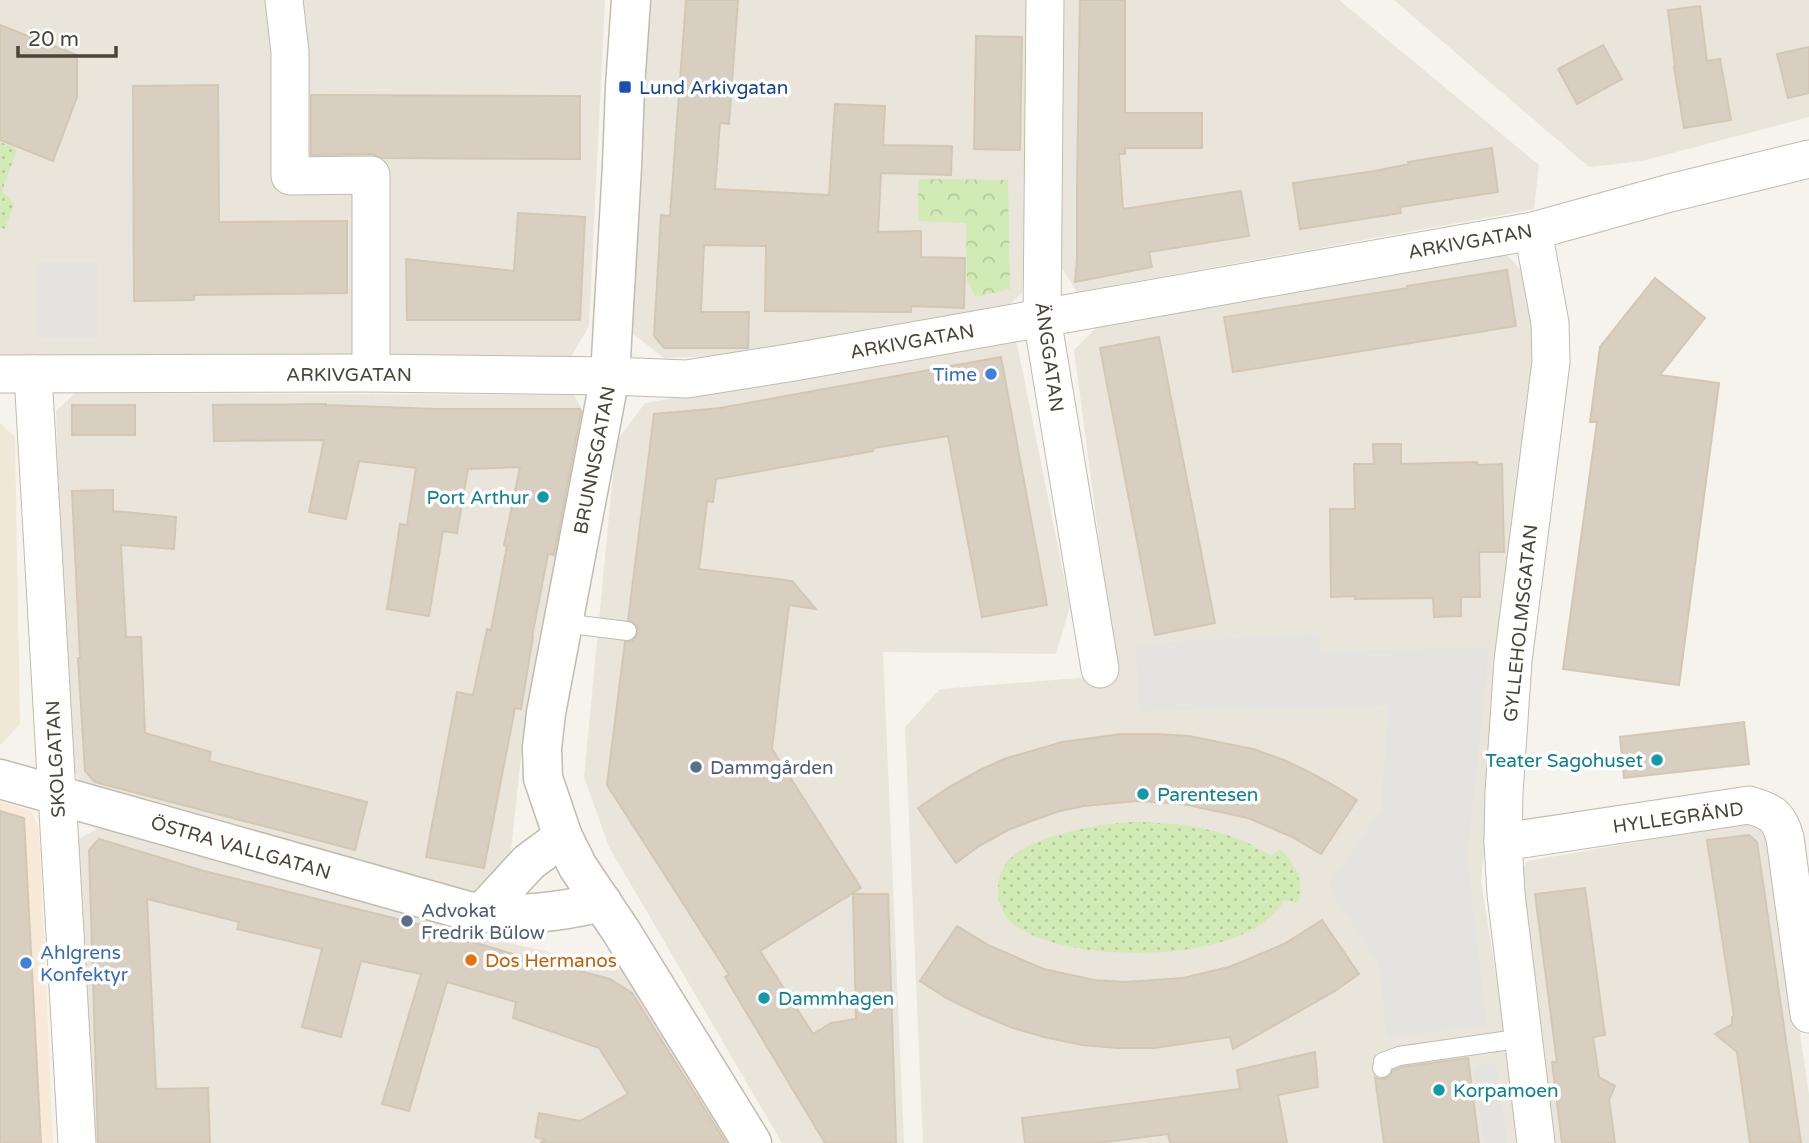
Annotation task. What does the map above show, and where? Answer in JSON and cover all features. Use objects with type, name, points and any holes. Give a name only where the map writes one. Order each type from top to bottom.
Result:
[{"type":"street","points":[[284,0],[290,52],[290,176],[372,175],[371,373]]},
{"type":"street","name":"BRUNNSGATAN","points":[[631,0],[610,376],[546,713],[542,748],[543,778],[563,837],[578,867],[752,1143]]},
{"type":"street","name":"ÄNGGATAN","points":[[1045,0],[1042,318],[1100,669]]},
{"type":"street","name":"ARKIVGATAN","points":[[17,374],[371,373],[687,379],[1533,231],[1670,193],[1809,159]]},
{"type":"street","name":"GYLLEHOLMSGATAN","points":[[1533,231],[1550,323],[1551,362],[1513,661],[1503,842],[1506,894],[1536,1143]]},
{"type":"street","name":"SKOLGATAN","points":[[17,374],[58,795],[77,1143]]},
{"type":"street","name":"ÖSTRA VALLGATAN","points":[[0,779],[468,911],[512,915],[561,911],[602,902]]},
{"type":"street","name":"HYLLEGRÄND","points":[[1503,842],[1749,805],[1766,810],[1777,818],[1785,838],[1809,1014]]},
{"type":"street","points":[[482,913],[529,862],[563,837]]},
{"type":"lane","points":[[563,623],[626,631]]},
{"type":"lane","points":[[1382,1068],[1383,1062],[1399,1056],[1524,1038]]},
{"type":"shaded area","points":[[0,0],[605,0],[589,326],[569,360],[0,357]]},
{"type":"shaded area","points":[[649,0],[1030,0],[1022,293],[1005,309],[760,355],[664,358],[631,332]]},
{"type":"shaded area","points":[[1062,0],[1339,0],[1539,165],[1534,209],[1077,292],[1056,259]]},
{"type":"shaded area","points":[[1394,0],[1809,0],[1809,117],[1642,161],[1589,167]]},
{"type":"shaded area","points":[[1502,250],[1527,276],[1540,354],[1481,881],[1523,1143],[923,1143],[905,727],[940,689],[1117,675],[1074,350],[1098,326]]},
{"type":"shaded area","points":[[36,262],[97,262],[97,338],[36,338]]},
{"type":"shaded area","name":"Dammgården","points":[[1016,339],[1070,607],[1056,654],[883,652],[904,1143],[782,1143],[609,847],[584,777],[616,442],[645,403]]},
{"type":"shaded area","points":[[75,393],[574,395],[591,425],[537,654],[520,765],[511,851],[473,893],[85,790],[67,758],[56,411]]},
{"type":"shaded area","points":[[0,423],[15,437],[20,724],[0,745]]},
{"type":"shaded area","points":[[1319,633],[1321,651],[1488,648],[1467,855],[1487,1026],[1387,1037],[1378,963],[1335,900],[1330,883],[1381,808],[1389,706],[1139,711],[1136,644]]},
{"type":"shaded area","points":[[0,802],[32,811],[39,830],[53,1143],[0,1143]]},
{"type":"shaded area","points":[[1748,823],[1770,834],[1809,1094],[1809,1143],[1549,1143],[1514,888],[1527,861]]},
{"type":"shaded area","points":[[101,826],[491,938],[634,973],[737,1143],[89,1143],[76,841]]},
{"type":"shaded area","points":[[1496,1063],[1507,1143],[1484,1143],[1473,1067]]},
{"type":"green space","points":[[0,142],[17,149],[2,191],[14,204],[5,229],[0,227]]},
{"type":"green space","points":[[918,179],[1008,180],[1010,289],[976,297],[967,281],[966,223],[918,221]]},
{"type":"green space","points":[[1129,822],[1185,825],[1221,833],[1255,846],[1271,856],[1280,849],[1298,873],[1300,887],[1297,903],[1284,900],[1265,922],[1235,937],[1198,948],[1157,952],[1076,948],[1042,939],[1008,919],[999,900],[999,882],[1002,870],[1019,851],[1065,833]]},
{"type":"building","points":[[686,0],[738,0],[729,124],[720,123],[715,189],[829,195],[835,104],[885,106],[883,145],[952,146],[951,175],[881,173],[878,232],[921,231],[921,257],[965,258],[964,308],[911,306],[911,312],[765,311],[766,246],[704,245],[701,312],[749,312],[748,348],[664,348],[654,336],[661,215],[670,216]]},
{"type":"building","points":[[1080,0],[1125,0],[1125,113],[1202,113],[1202,148],[1125,148],[1125,154],[1119,154],[1123,209],[1241,191],[1249,236],[1149,252],[1152,267],[1075,282]]},
{"type":"building","points":[[1700,6],[1707,61],[1720,59],[1731,120],[1684,128],[1668,10]]},
{"type":"building","points":[[0,25],[77,55],[77,97],[53,161],[0,140]]},
{"type":"building","points":[[976,36],[1022,37],[1020,150],[974,149]]},
{"type":"building","points":[[1603,45],[1622,79],[1577,104],[1558,69]]},
{"type":"building","points":[[1809,47],[1809,93],[1788,98],[1777,54]]},
{"type":"building","points":[[218,85],[219,222],[347,221],[347,293],[194,295],[194,300],[134,301],[133,86]]},
{"type":"building","points":[[311,95],[580,96],[580,159],[311,155]]},
{"type":"building","points":[[1492,148],[1498,192],[1400,207],[1401,213],[1300,229],[1293,183],[1375,171],[1409,164],[1408,162]]},
{"type":"building","points":[[518,213],[585,217],[580,320],[407,320],[406,259],[514,271]]},
{"type":"building","points":[[1507,270],[1516,326],[1233,372],[1224,317]]},
{"type":"building","points":[[1655,278],[1705,318],[1660,375],[1719,383],[1679,685],[1563,669],[1597,422],[1590,422],[1600,347]]},
{"type":"building","points":[[1159,337],[1215,623],[1155,635],[1100,348]]},
{"type":"building","points":[[1001,357],[1047,605],[982,617],[948,436],[716,479],[713,502],[707,501],[699,569],[792,581],[816,609],[789,605],[772,749],[861,888],[760,951],[813,1034],[831,1023],[856,1019],[853,894],[888,894],[896,1143],[825,1143],[725,977],[729,975],[607,785],[625,642],[632,641],[638,633],[637,626],[628,620],[654,414],[720,408]]},
{"type":"building","points":[[326,404],[437,409],[580,409],[554,555],[548,554],[521,709],[515,708],[484,868],[426,857],[457,692],[473,695],[487,629],[491,630],[520,467],[468,469],[457,533],[443,531],[429,616],[387,609],[400,524],[407,525],[416,468],[359,461],[346,519],[309,512],[324,440],[214,441],[213,405]]},
{"type":"building","points":[[72,405],[135,405],[135,435],[72,435]]},
{"type":"building","points":[[1373,444],[1401,444],[1401,464],[1502,464],[1504,552],[1479,552],[1480,597],[1461,597],[1461,616],[1434,617],[1433,598],[1331,597],[1330,509],[1355,509],[1354,464],[1374,464]]},
{"type":"building","points":[[113,490],[113,511],[176,517],[174,549],[121,545],[126,637],[141,637],[145,733],[211,752],[209,761],[367,802],[355,850],[95,782],[85,771],[72,491]]},
{"type":"building","points":[[1744,722],[1749,764],[1624,778],[1620,737]]},
{"type":"building","name":"Parentesen","points":[[1122,734],[1189,736],[1253,749],[1311,773],[1357,800],[1321,854],[1292,837],[1248,818],[1183,804],[1137,801],[1060,811],[1008,830],[956,863],[918,808],[949,787],[1004,759],[1062,742]]},
{"type":"building","points":[[0,811],[24,818],[41,1143],[0,1143]]},
{"type":"building","points":[[1749,835],[1757,842],[1801,1143],[1750,1143],[1737,1052],[1715,1034],[1732,1024],[1734,1016],[1707,840]]},
{"type":"building","points":[[99,839],[204,871],[426,926],[523,957],[610,979],[632,993],[726,1143],[540,1143],[546,1140],[535,1137],[539,1113],[580,1121],[628,1094],[599,1048],[513,1018],[516,1002],[447,982],[409,1111],[382,1104],[421,974],[361,961],[341,1037],[302,1027],[322,949],[237,929],[239,922],[147,899],[156,1089],[208,1088],[210,1143],[98,1143],[89,850]]},
{"type":"building","points":[[1585,888],[1605,1035],[1593,1037],[1599,1077],[1615,1086],[1609,1100],[1615,1143],[1562,1143],[1552,1062],[1557,1062],[1535,894]]},
{"type":"building","points":[[1322,920],[1359,974],[1335,991],[1233,1049],[1230,1037],[1154,1048],[1119,1048],[1082,1045],[1044,1037],[977,1013],[920,981],[957,926],[990,946],[1044,969],[1094,980],[1125,982],[1183,978],[1229,967],[1284,944]]},
{"type":"building","points":[[1315,1052],[1318,1087],[1278,1095],[1287,1143],[1170,1143],[1168,1134],[1098,1143],[1025,1143],[1022,1118],[1240,1089],[1237,1070]]},
{"type":"building","name":"Korpamoen","points":[[1468,1058],[1479,1143],[1384,1143],[1375,1077],[1385,1079],[1393,1070],[1402,1067]]},
{"type":"place","name":"Lund Arkivgatan","points":[[625,87]]},
{"type":"place","name":"Time","points":[[991,374]]},
{"type":"place","name":"Port Arthur","points":[[543,497]]},
{"type":"place","name":"Teater Sagohuset","points":[[1657,760]]},
{"type":"place","name":"Dammgården","points":[[696,767]]},
{"type":"place","name":"Parentesen","points":[[1143,794]]},
{"type":"place","name":"Advokat Fredrik Bülow","points":[[407,921]]},
{"type":"place","name":"Dos Hermanos","points":[[471,960]]},
{"type":"place","name":"Ahlgrens Konfektyr","points":[[26,963]]},
{"type":"place","name":"Dammhagen","points":[[764,998]]},
{"type":"place","name":"Korpamoen","points":[[1439,1090]]}]
